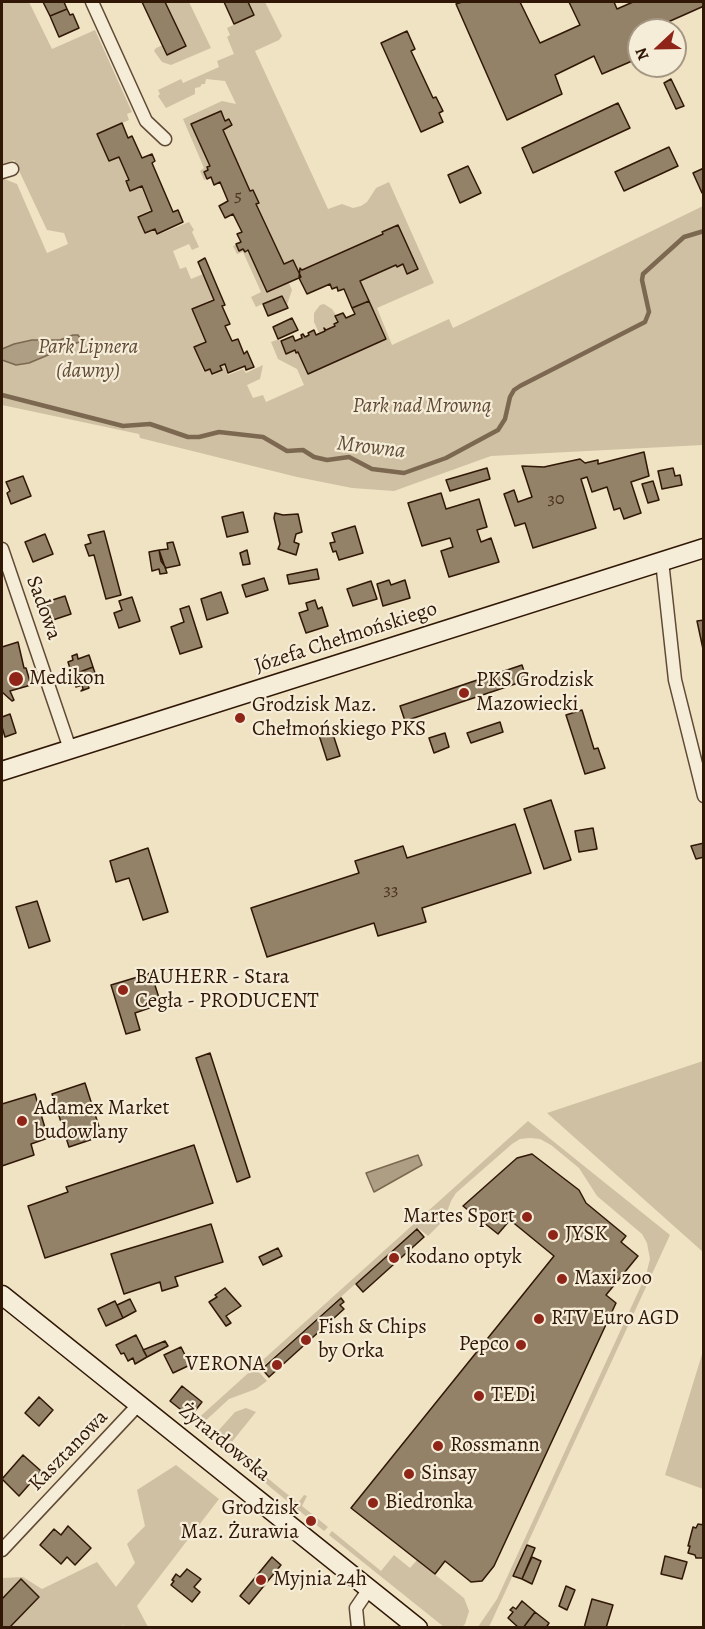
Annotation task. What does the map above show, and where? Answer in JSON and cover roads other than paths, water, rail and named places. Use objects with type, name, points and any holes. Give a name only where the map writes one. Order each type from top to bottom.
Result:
[{"type":"street","points":[[92,2],[146,121],[165,139]]},
{"type":"street","name":"Józefa Chełmońskiego","points":[[2,771],[704,548]]},
{"type":"street","name":"Sadowa","points":[[2,549],[70,749]]},
{"type":"street","points":[[662,561],[675,680],[704,796]]},
{"type":"street","name":"Żyrardowska","points":[[2,1294],[418,1628]]},
{"type":"street","name":"Kasztanowa","points":[[2,1550],[139,1404]]},
{"type":"street","points":[[358,1628],[356,1608],[369,1588]]},
{"type":"waterway","name":"Mrowna","points":[[2,395],[123,426],[150,424],[188,437],[219,432],[263,437],[287,451],[303,450],[314,457],[327,460],[349,457],[372,469],[404,473],[446,458],[498,430],[505,419],[514,390],[645,322],[649,312],[642,280],[643,274],[684,237],[704,231]]},
{"type":"place","name":"Medikon","points":[[16,679]]},
{"type":"place","name":"PKS Grodzisk Mazowiecki","points":[[464,693]]},
{"type":"place","name":"Grodzisk Maz. Chełmońskiego PKS","points":[[240,718]]},
{"type":"place","name":"BAUHERR - Stara Cegła - PRODUCENT","points":[[123,990]]},
{"type":"place","name":"Adamex Market budowlany","points":[[22,1121]]},
{"type":"place","name":"Martes Sport","points":[[527,1217]]},
{"type":"place","name":"JYSK","points":[[553,1235]]},
{"type":"place","name":"kodano optyk","points":[[394,1258]]},
{"type":"place","name":"Maxi zoo","points":[[562,1279]]},
{"type":"place","name":"RTV Euro AGD","points":[[539,1319]]},
{"type":"place","name":"Fish & Chips by Orka","points":[[306,1340]]},
{"type":"place","name":"Pepco","points":[[521,1345]]},
{"type":"place","name":"VERONA","points":[[277,1365]]},
{"type":"place","name":"TEDi","points":[[479,1396]]},
{"type":"place","name":"Rossmann","points":[[438,1446]]},
{"type":"place","name":"Sinsay","points":[[409,1474]]},
{"type":"place","name":"Biedronka","points":[[373,1503]]},
{"type":"place","name":"Grodzisk Maz. Żurawia","points":[[311,1521]]},
{"type":"place","name":"Myjnia 24h","points":[[261,1580]]},
{"type":"park label","name":"Park Lipnera (dawny)","points":[[88,360]]},
{"type":"park label","name":"Park nad Mrowną","points":[[422,407]]}]
